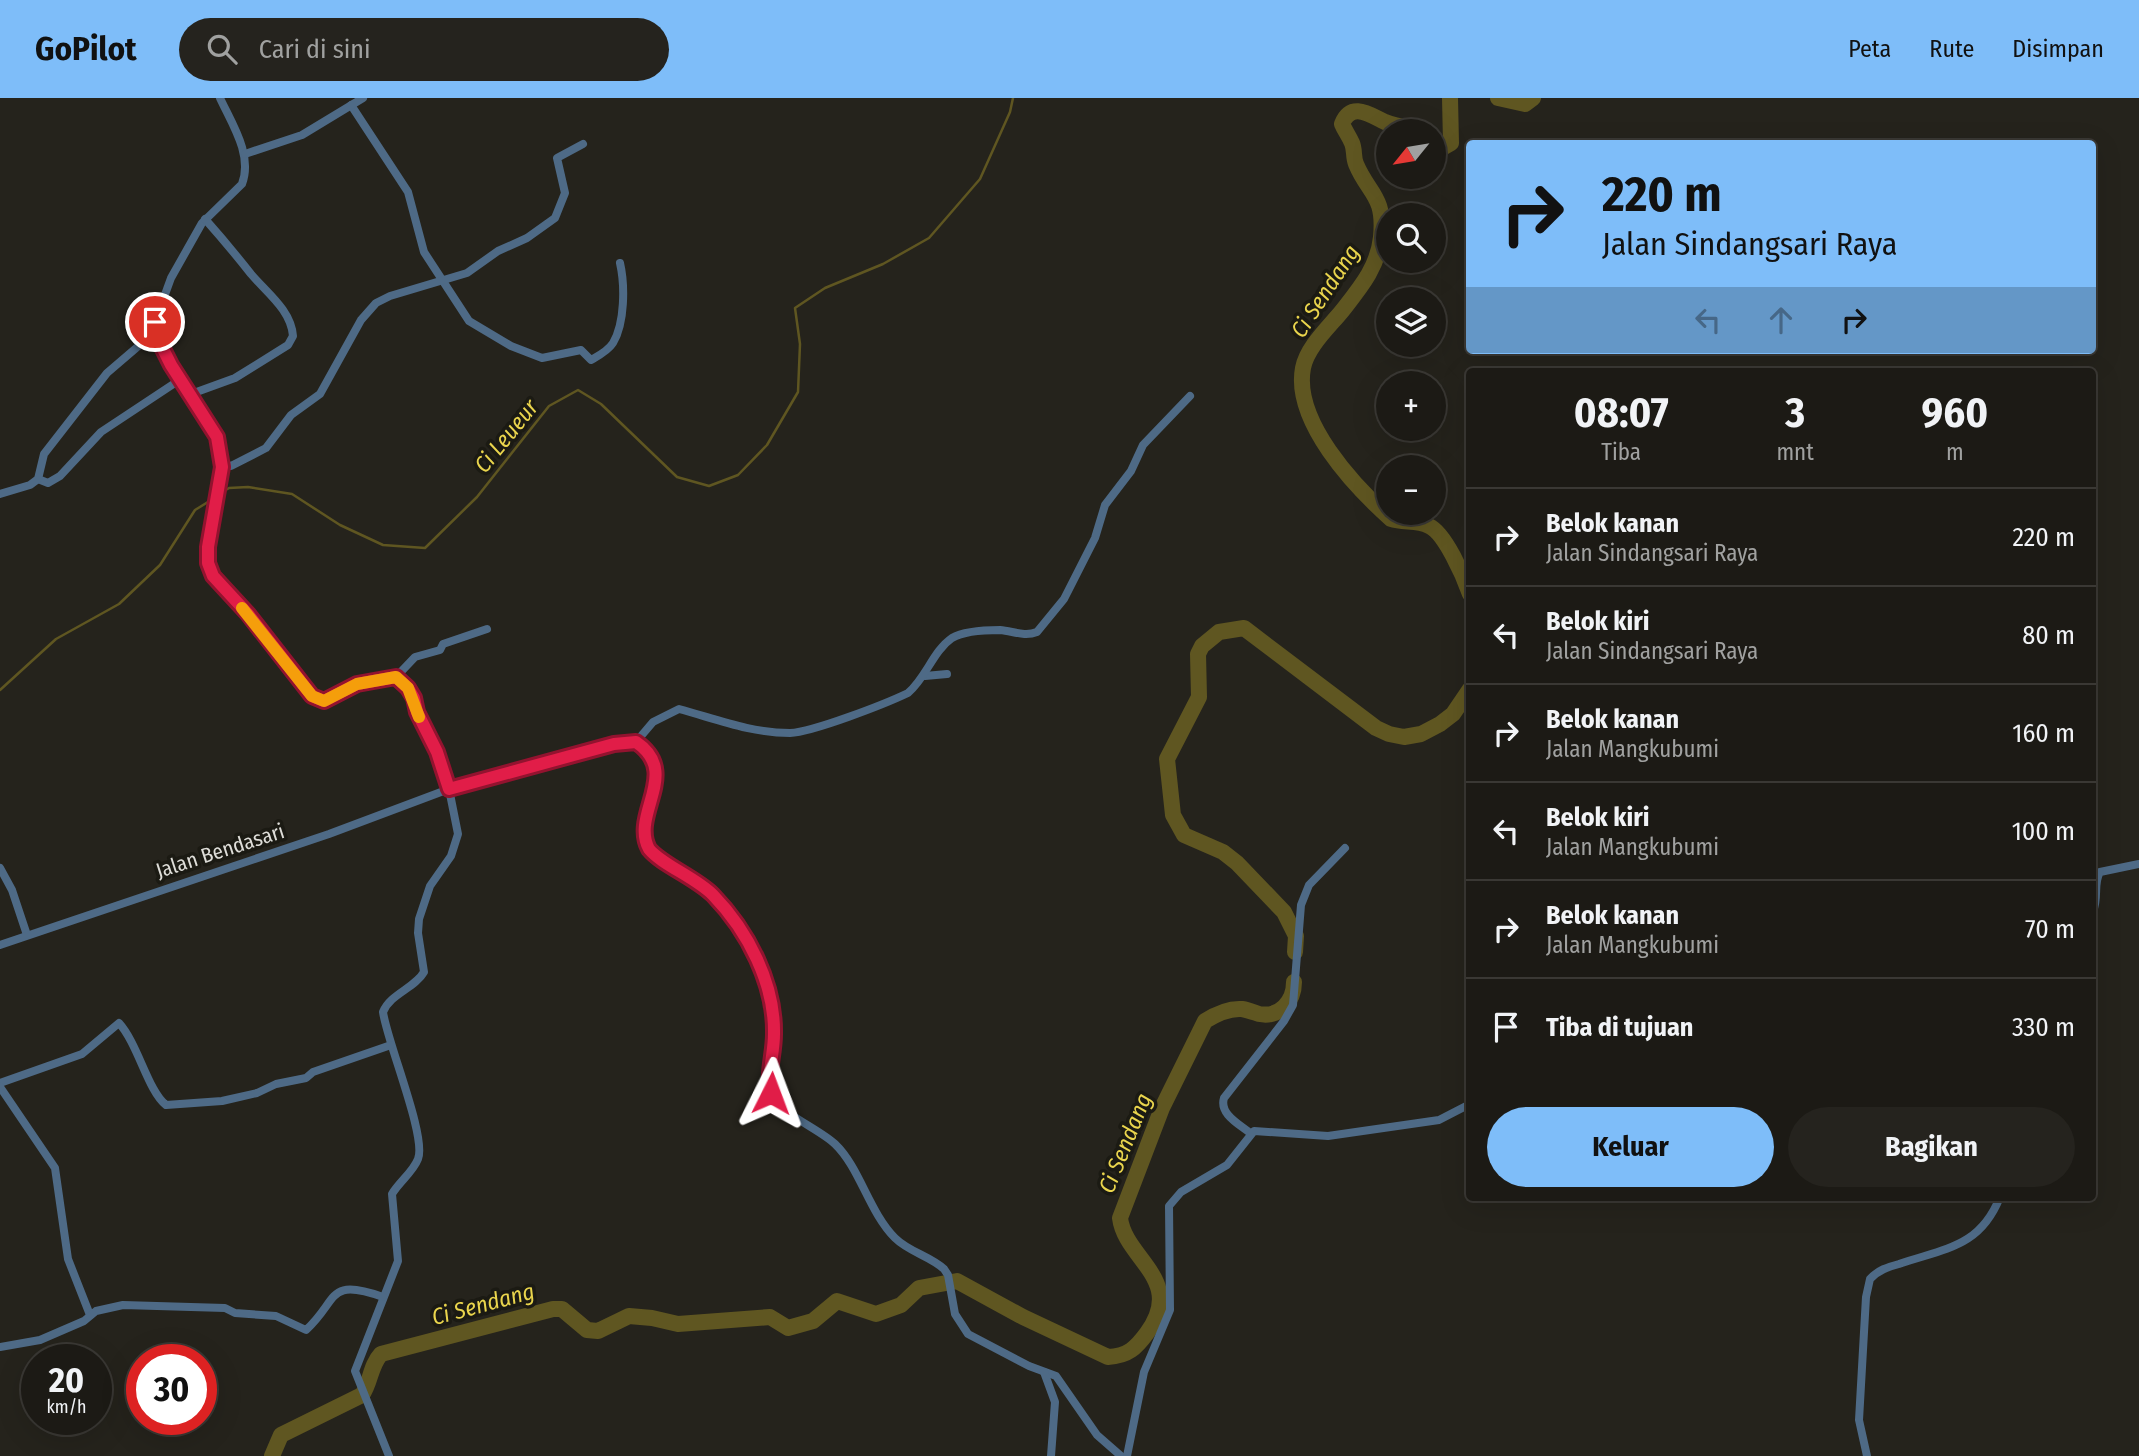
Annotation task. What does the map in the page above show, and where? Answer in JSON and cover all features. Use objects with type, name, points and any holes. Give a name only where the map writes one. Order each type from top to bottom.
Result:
[{"type":"street","points":[[220,98],[245,154],[242,184],[205,219],[171,278],[155,322],[156,331],[171,365],[217,437],[221,466],[208,547],[208,563],[213,576],[248,614],[312,696],[324,701],[357,684],[396,677],[419,654],[440,650],[443,645],[487,629]]},
{"type":"street","points":[[245,154],[286,143],[363,98]]},
{"type":"street","points":[[351,105],[408,192],[424,252],[469,321],[511,346],[542,358],[581,350],[591,360],[608,349],[615,338],[625,290],[621,263]]},
{"type":"street","points":[[221,466],[231,466],[264,449],[291,415],[320,394],[361,320],[376,303],[390,296],[467,273],[498,251],[526,239],[555,218],[565,193],[558,158],[583,144]]},
{"type":"street","points":[[191,394],[235,378],[288,345],[293,336],[290,320],[268,290],[205,219]]},
{"type":"street","points":[[0,494],[30,485],[38,479],[44,454],[107,373],[156,331]]},
{"type":"street","points":[[38,479],[48,483],[60,476],[101,432],[181,379]]},
{"type":"street","points":[[1190,396],[1143,444],[1131,471],[1105,505],[1095,538],[1064,599],[1042,628],[1029,635],[1002,630],[964,633],[954,637],[944,645],[925,676],[908,692],[895,699],[793,733],[753,730],[679,709],[653,722],[636,742],[652,757],[655,771],[644,840],[649,849],[714,896],[750,945],[760,964],[773,1009],[775,1033],[769,1083],[775,1100],[836,1145],[874,1210],[894,1237],[907,1248],[939,1264],[948,1275],[955,1314],[968,1334],[1061,1380],[1097,1435],[1124,1456],[1144,1372],[1170,1310],[1169,1206],[1181,1192],[1231,1161],[1250,1133],[1262,1130],[1328,1136],[1438,1120],[1466,1106]]},
{"type":"street","points":[[925,676],[947,674]]},
{"type":"street","points":[[389,1456],[360,1387],[356,1366],[398,1257],[391,1196],[417,1161],[420,1149],[407,1092],[391,1045],[384,1008],[424,972],[418,933],[419,919],[430,886],[451,856],[458,834],[449,789],[437,752],[417,712],[414,698],[396,677]]},
{"type":"street","name":"Jalan Bendasari","points":[[0,945],[329,834],[449,789],[576,753],[636,742]]},
{"type":"street","points":[[1250,1133],[1226,1114],[1222,1104],[1293,1005],[1301,905],[1305,893],[1345,848]]},
{"type":"street","points":[[2096,874],[2104,870],[2139,864]]},
{"type":"street","points":[[0,868],[12,890],[27,935]]},
{"type":"street","points":[[90,1315],[70,1268],[53,1164],[0,1085],[82,1054],[119,1023],[129,1035],[158,1095],[166,1105],[210,1103],[257,1093],[276,1084],[306,1078],[313,1072],[391,1045]]},
{"type":"street","points":[[1867,1456],[1859,1420],[1866,1297],[1870,1279],[1884,1269],[1972,1237],[1988,1223],[1998,1201]]},
{"type":"street","points":[[0,1347],[40,1340],[84,1321],[90,1315],[122,1305],[225,1308],[235,1313],[276,1316],[306,1330],[329,1299],[340,1292],[361,1289],[383,1297]]},
{"type":"street","points":[[1044,1372],[1055,1402],[1051,1456]]},
{"type":"waterway","name":"Ci Leueur","points":[[221,493],[229,488],[248,487],[292,494],[340,525],[383,545],[425,548],[477,497],[549,406],[578,390],[601,404],[677,477],[709,486],[738,475],[767,445],[798,392],[800,344],[795,308],[825,288],[883,264],[929,238],[980,179],[1010,112],[1013,98]]},
{"type":"waterway","name":"Ci Sendang","points":[[1446,146],[1451,143],[1450,98]]},
{"type":"waterway","name":"Ci Sendang","points":[[1498,98],[1525,104],[1533,98]]},
{"type":"waterway","name":"Ci Sendang","points":[[1380,119],[1356,111],[1350,113],[1342,124],[1352,143],[1356,164],[1381,212],[1379,248],[1367,277],[1309,352],[1303,368],[1302,388],[1307,409],[1317,430],[1344,471],[1391,519],[1420,523],[1435,530],[1453,556],[1466,584]]},
{"type":"waterway","name":"Ci Leueur","points":[[0,690],[56,639],[119,604],[160,565],[195,510],[216,497]]},
{"type":"waterway","name":"Ci Sendang","points":[[1295,952],[1296,936],[1284,912],[1223,852],[1184,835],[1173,815],[1167,759],[1199,697],[1198,654],[1202,646],[1219,632],[1244,628],[1376,728],[1404,737],[1421,734],[1440,724],[1453,714],[1466,695]]},
{"type":"waterway","name":"Ci Sendang","points":[[272,1456],[281,1435],[362,1395],[381,1354],[553,1309],[562,1309],[587,1330],[598,1331],[629,1316],[678,1324],[770,1317],[788,1328],[813,1321],[837,1301],[876,1314],[901,1305],[919,1288],[957,1281],[1023,1317],[1108,1357],[1126,1353],[1147,1333],[1157,1315],[1160,1298],[1157,1284],[1124,1233],[1120,1218],[1162,1108],[1205,1021],[1232,1009],[1267,1015],[1279,1011],[1288,1002],[1294,982]]},
{"type":"slow traffic","points":[[242,608],[312,696],[324,701],[357,684],[396,677],[414,698],[419,717]]},
{"type":"route","points":[[155,322],[157,337],[171,365],[217,437],[222,467],[208,547],[208,563],[213,576],[248,614],[312,696],[324,701],[357,684],[396,677],[414,698],[417,712],[437,752],[449,789],[614,744],[636,742],[646,749],[652,757],[655,771],[644,840],[654,855],[693,878],[714,896],[750,945],[760,964],[773,1009],[775,1033],[769,1083],[771,1093]]}]
